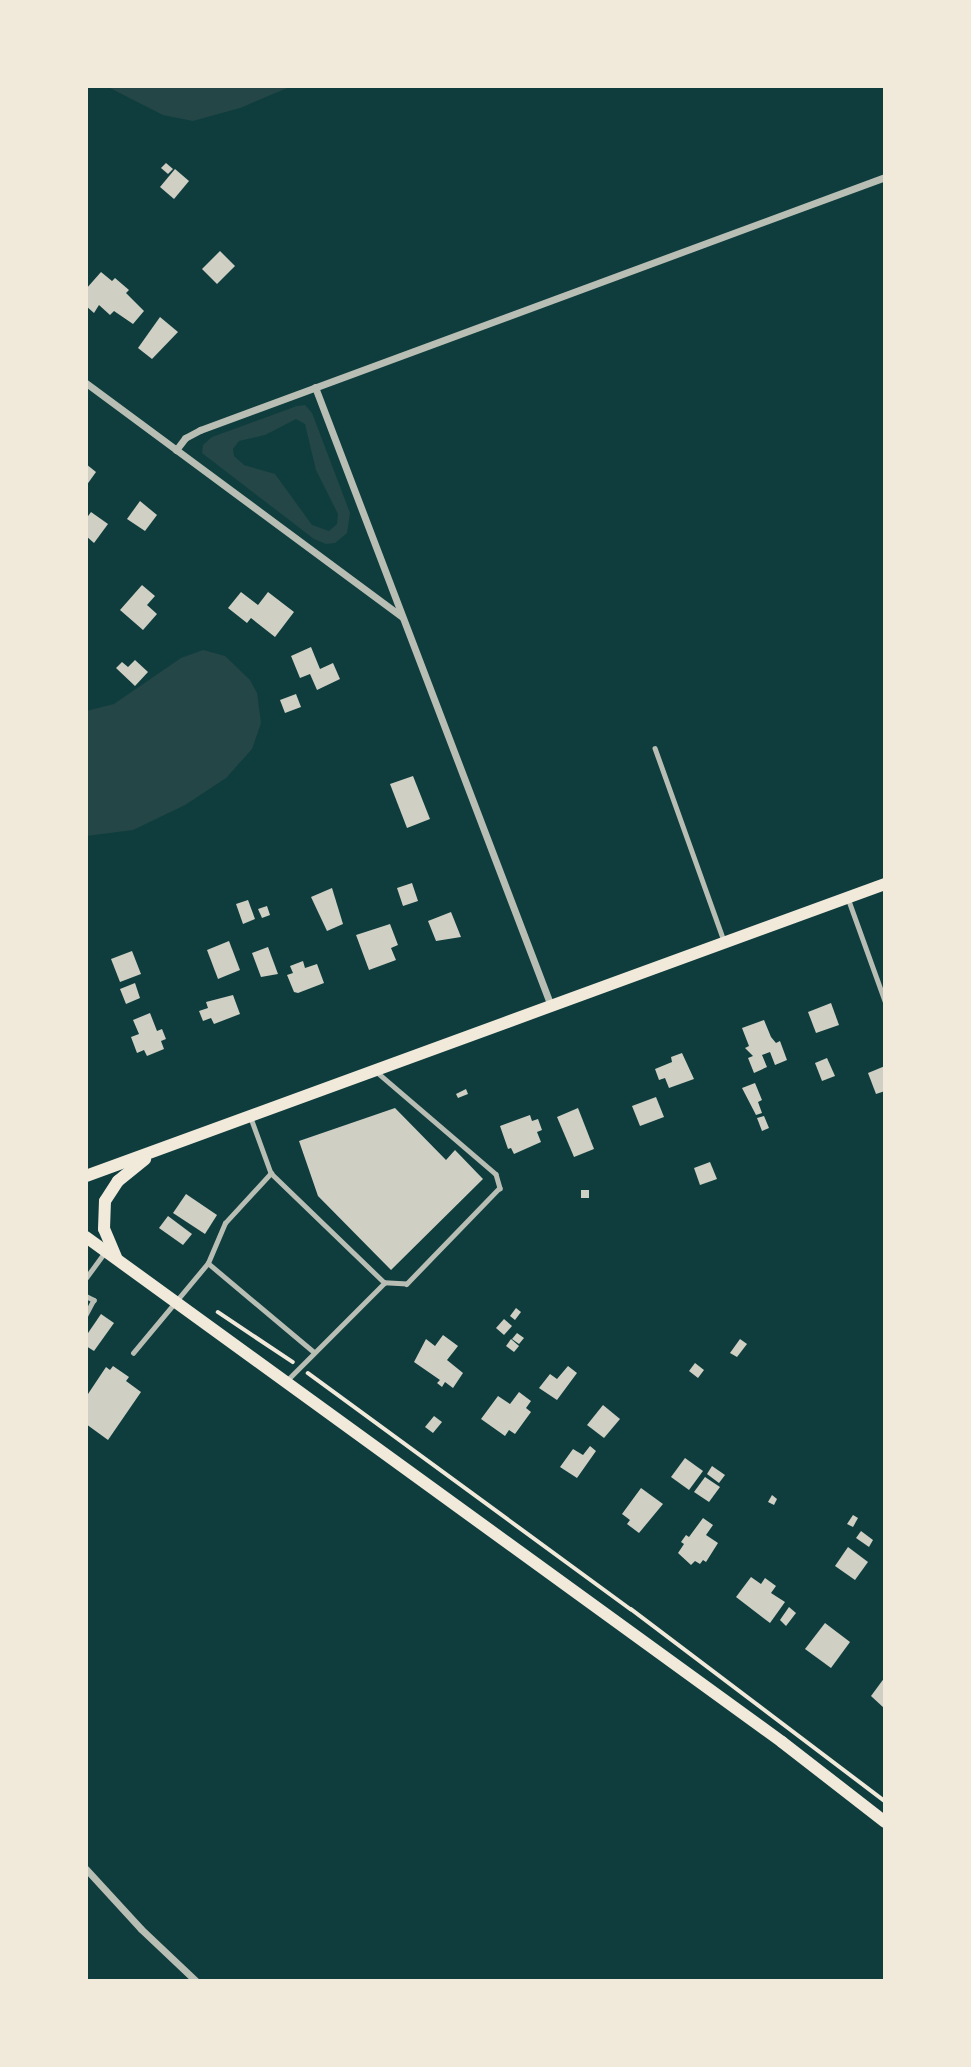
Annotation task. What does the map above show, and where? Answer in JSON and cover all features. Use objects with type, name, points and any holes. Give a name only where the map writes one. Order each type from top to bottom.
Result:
[{"type":"main road","points":[[86,1176],[885,884]]},
{"type":"main road","points":[[117,1261],[104,1228],[105,1200],[118,1181],[157,1150]]},
{"type":"main road","points":[[86,1237],[782,1742],[885,1822]]},
{"type":"street","points":[[176,450],[185,438],[200,429],[885,177]]},
{"type":"street","points":[[86,383],[403,617]]},
{"type":"street","points":[[315,387],[551,1006]]},
{"type":"street","points":[[86,1869],[141,1929],[196,1981]]},
{"type":"lane","points":[[655,748],[725,942]]},
{"type":"lane","points":[[848,897],[885,1001]]},
{"type":"lane","points":[[250,1116],[271,1173],[385,1283],[407,1284],[500,1188],[496,1174],[374,1070]]},
{"type":"lane","points":[[133,1353],[208,1263],[225,1223],[271,1173]]},
{"type":"lane","points":[[86,1278],[105,1252]]},
{"type":"lane","points":[[208,1263],[314,1352]]},
{"type":"lane","points":[[286,1382],[385,1283]]},
{"type":"lane","points":[[86,1296],[94,1300],[86,1315]]},
{"type":"path","points":[[214,1310],[299,1367],[631,1608],[885,1801]]},
{"type":"shaded area","points":[[106,86],[292,86],[240,108],[193,121],[163,115]]},
{"type":"shaded area","points":[[305,405],[312,413],[350,513],[347,533],[335,543],[326,544],[314,539],[202,453],[203,445],[212,437]],"holes":[[[296,419],[305,424],[316,470],[338,514],[337,524],[329,531],[312,525],[275,474],[244,465],[234,456],[233,449],[239,441],[265,435]]]},
{"type":"shaded area","points":[[203,650],[225,656],[250,680],[257,693],[261,723],[252,749],[226,778],[185,805],[133,830],[86,836],[86,711],[114,704],[181,658]]},
{"type":"building","points":[[166,163],[173,169],[168,174],[161,168]]},
{"type":"building","points":[[175,169],[189,181],[174,199],[160,187]]},
{"type":"building","points":[[220,251],[235,266],[217,284],[202,269]]},
{"type":"building","points":[[101,272],[112,281],[115,278],[129,290],[126,293],[144,311],[133,324],[114,311],[110,315],[99,305],[94,313],[86,306],[86,289]]},
{"type":"building","points":[[160,317],[178,332],[152,359],[138,348]]},
{"type":"building","points":[[86,464],[96,472],[86,486]]},
{"type":"building","points":[[140,501],[157,515],[145,531],[127,519]]},
{"type":"building","points":[[91,512],[108,524],[94,543],[86,536],[86,519]]},
{"type":"building","points":[[142,585],[155,596],[147,605],[157,614],[143,630],[120,610]]},
{"type":"building","points":[[241,592],[258,605],[268,592],[294,612],[275,637],[251,618],[247,623],[228,608]]},
{"type":"building","points":[[311,647],[320,669],[333,663],[340,679],[317,690],[310,674],[300,678],[291,656]]},
{"type":"building","points":[[135,660],[148,672],[135,686],[116,668],[122,662],[128,667]]},
{"type":"building","points":[[296,694],[301,707],[285,713],[280,700]]},
{"type":"building","points":[[413,776],[430,819],[407,828],[390,784]]},
{"type":"building","points":[[412,883],[418,901],[403,906],[397,888]]},
{"type":"building","points":[[332,888],[343,924],[327,931],[311,897]]},
{"type":"building","points":[[248,900],[255,919],[243,924],[236,904]]},
{"type":"building","points":[[267,906],[270,915],[262,918],[258,909]]},
{"type":"building","points":[[451,912],[461,937],[436,941],[428,921]]},
{"type":"building","points":[[390,924],[398,945],[391,948],[396,960],[369,970],[356,935]]},
{"type":"building","points":[[229,941],[240,970],[218,979],[207,950]]},
{"type":"building","points":[[268,947],[278,974],[261,977],[252,953]]},
{"type":"building","points":[[132,951],[141,974],[120,982],[111,959]]},
{"type":"building","points":[[303,961],[305,968],[317,964],[324,983],[298,993],[294,992],[287,975],[293,973],[290,966]]},
{"type":"building","points":[[135,983],[140,998],[126,1004],[120,989]]},
{"type":"building","points":[[233,995],[240,1014],[214,1024],[211,1018],[203,1021],[199,1011],[208,1008],[206,1002]]},
{"type":"building","points":[[831,1003],[839,1025],[816,1033],[808,1012]]},
{"type":"building","points":[[150,1013],[157,1031],[162,1029],[166,1039],[161,1041],[164,1049],[147,1056],[144,1050],[137,1053],[131,1037],[139,1034],[133,1020]]},
{"type":"building","points":[[764,1020],[771,1037],[776,1043],[780,1041],[787,1060],[775,1065],[770,1052],[762,1055],[767,1067],[754,1073],[748,1058],[753,1056],[745,1048],[749,1046],[742,1028]]},
{"type":"building","points":[[682,1053],[694,1079],[669,1088],[665,1078],[659,1080],[655,1069],[672,1062],[671,1057]]},
{"type":"building","points":[[827,1058],[835,1076],[822,1081],[815,1063]]},
{"type":"building","points":[[885,1066],[885,1091],[876,1094],[868,1073]]},
{"type":"building","points":[[755,1083],[762,1100],[758,1102],[762,1113],[756,1115],[742,1088]]},
{"type":"building","points":[[466,1089],[468,1094],[458,1098],[456,1094]]},
{"type":"building","points":[[656,1097],[664,1117],[640,1126],[632,1106]]},
{"type":"building","points":[[395,1108],[446,1160],[455,1150],[483,1179],[391,1270],[318,1196],[299,1141]]},
{"type":"building","points":[[578,1108],[594,1149],[574,1157],[557,1117]]},
{"type":"building","points":[[530,1115],[532,1121],[538,1119],[542,1130],[537,1132],[541,1142],[514,1154],[511,1148],[508,1149],[500,1126]]},
{"type":"building","points":[[764,1116],[769,1128],[762,1131],[757,1118]]},
{"type":"building","points":[[710,1162],[717,1179],[700,1185],[694,1168]]},
{"type":"building","points":[[581,1190],[589,1190],[589,1198],[581,1198]]},
{"type":"building","points":[[186,1194],[217,1215],[205,1234],[173,1213]]},
{"type":"building","points":[[168,1216],[192,1234],[183,1245],[159,1228]]},
{"type":"building","points":[[516,1308],[521,1312],[515,1320],[510,1316]]},
{"type":"building","points":[[101,1314],[114,1323],[94,1351],[86,1346],[86,1336]]},
{"type":"building","points":[[504,1319],[512,1326],[504,1335],[496,1328]]},
{"type":"building","points":[[517,1333],[524,1338],[519,1344],[512,1339]]},
{"type":"building","points":[[443,1335],[458,1346],[447,1360],[463,1373],[453,1388],[445,1382],[442,1387],[437,1383],[440,1380],[414,1362],[426,1339],[435,1346]]},
{"type":"building","points":[[511,1339],[519,1346],[514,1352],[506,1346]]},
{"type":"building","points":[[740,1339],[747,1344],[737,1357],[730,1353]]},
{"type":"building","points":[[695,1363],[704,1370],[698,1378],[689,1371]]},
{"type":"building","points":[[113,1366],[129,1377],[126,1381],[141,1392],[108,1440],[86,1424],[86,1397],[106,1367],[110,1370]]},
{"type":"building","points":[[568,1366],[577,1373],[557,1400],[539,1388],[550,1374],[557,1379]]},
{"type":"building","points":[[519,1392],[531,1401],[526,1408],[531,1412],[515,1434],[509,1430],[505,1436],[481,1419],[498,1396],[510,1404]]},
{"type":"building","points":[[603,1405],[620,1419],[604,1438],[587,1425]]},
{"type":"building","points":[[434,1416],[442,1422],[433,1433],[425,1427]]},
{"type":"building","points":[[590,1446],[596,1451],[577,1478],[560,1467],[573,1449],[583,1455]]},
{"type":"building","points":[[685,1458],[703,1471],[689,1490],[671,1477]]},
{"type":"building","points":[[712,1466],[725,1475],[719,1483],[707,1474]]},
{"type":"building","points":[[705,1477],[720,1487],[709,1502],[694,1492]]},
{"type":"building","points":[[641,1488],[663,1504],[639,1533],[627,1524],[630,1520],[622,1514]]},
{"type":"building","points":[[772,1495],[777,1499],[774,1505],[768,1502]]},
{"type":"building","points":[[853,1515],[858,1518],[853,1527],[847,1524]]},
{"type":"building","points":[[703,1518],[713,1525],[706,1535],[718,1543],[706,1562],[703,1560],[700,1564],[695,1561],[691,1565],[678,1553],[686,1535],[689,1537]]},
{"type":"building","points":[[861,1531],[873,1540],[869,1547],[856,1538]]},
{"type":"building","points":[[848,1547],[868,1562],[855,1580],[835,1566]]},
{"type":"building","points":[[751,1577],[761,1584],[765,1578],[776,1586],[771,1593],[785,1602],[770,1623],[736,1597]]},
{"type":"building","points":[[789,1607],[796,1613],[786,1626],[780,1620]]},
{"type":"building","points":[[825,1623],[850,1642],[831,1668],[805,1649]]},
{"type":"building","points":[[885,1677],[885,1706],[884,1708],[871,1696]]}]
